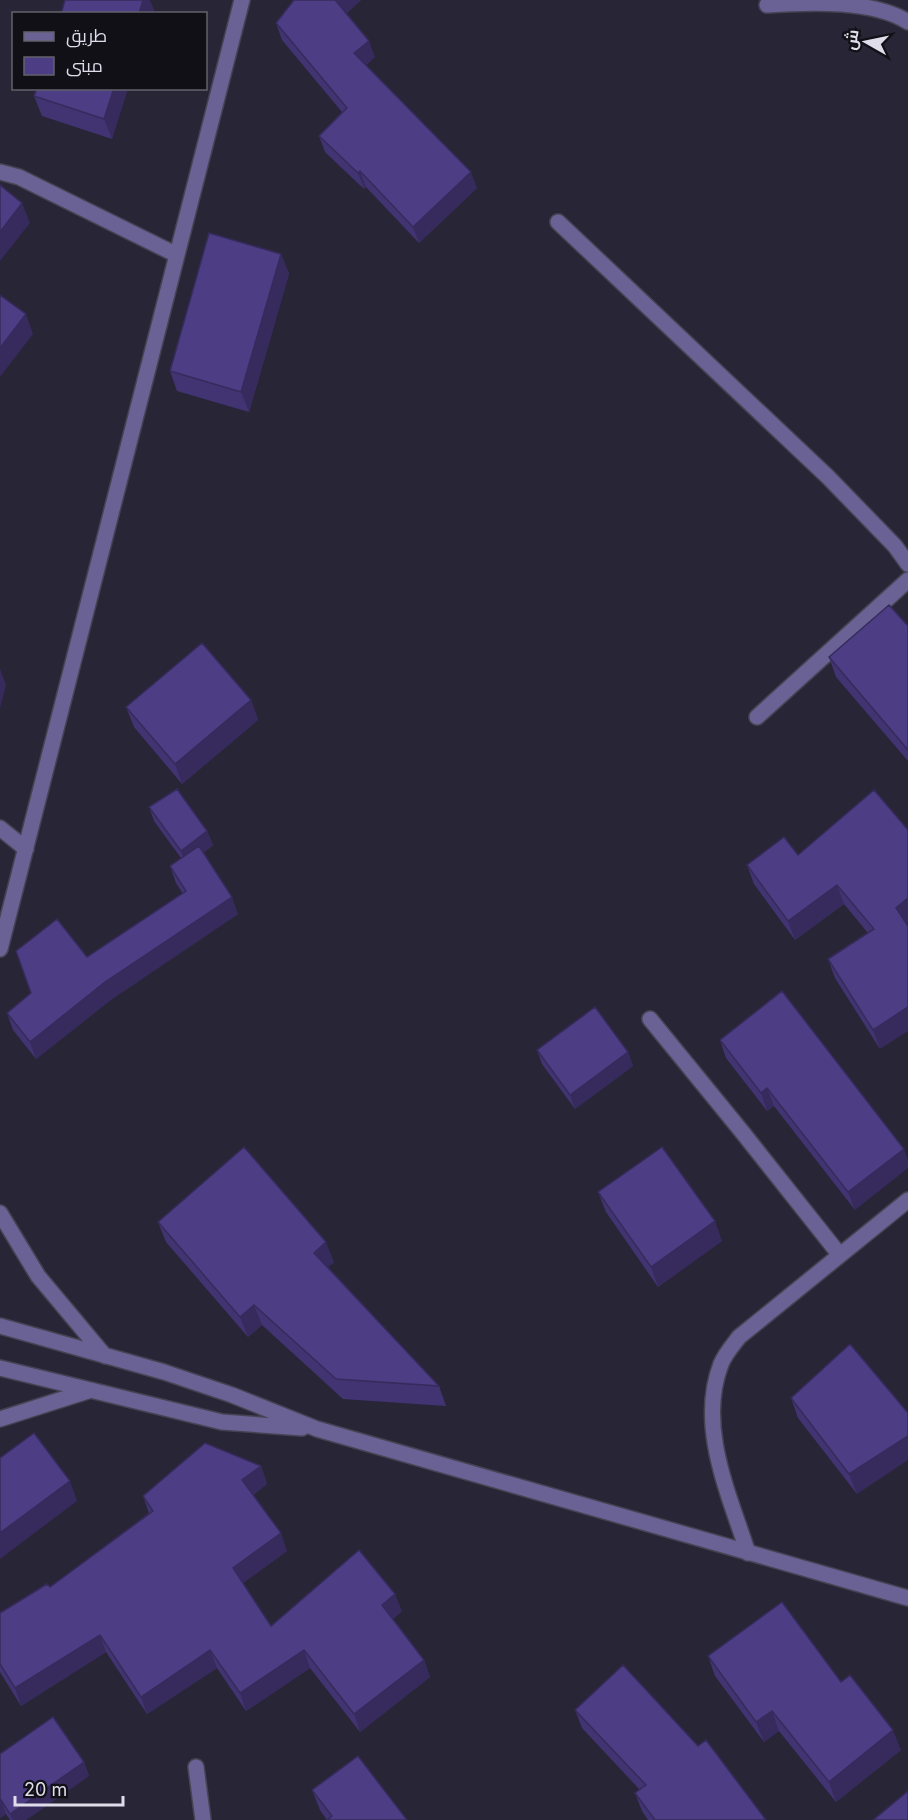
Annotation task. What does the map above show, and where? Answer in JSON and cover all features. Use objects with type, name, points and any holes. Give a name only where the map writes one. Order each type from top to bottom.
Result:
[{"type":"street","points":[[0,949],[242,0]]},
{"type":"street","points":[[767,5],[857,1],[888,8],[908,22]]},
{"type":"street","points":[[0,172],[19,177],[177,255]]},
{"type":"street","points":[[558,222],[828,477],[895,546],[908,564]]},
{"type":"street","points":[[757,717],[908,579]]},
{"type":"street","points":[[0,828],[26,849]]},
{"type":"street","points":[[650,1019],[743,1132],[838,1254]]},
{"type":"street","points":[[748,1553],[718,1458],[712,1426],[713,1394],[721,1362],[739,1336],[838,1254],[908,1200]]},
{"type":"street","points":[[0,1213],[38,1276],[105,1356]]},
{"type":"street","points":[[0,1326],[184,1378],[317,1429],[908,1598]]},
{"type":"street","points":[[0,1368],[222,1422],[317,1429]]},
{"type":"street","points":[[0,1419],[90,1390]]},
{"type":"street","points":[[196,1767],[203,1820]]},
{"type":"building","points":[[65,0],[143,0],[140,12],[62,12]]},
{"type":"building","points":[[294,0],[338,0],[336,1],[369,41],[354,53],[471,172],[413,227],[360,171],[358,173],[319,136],[347,108],[276,23]]},
{"type":"building","points":[[36,90],[113,90],[104,119],[34,96]]},
{"type":"building","points":[[0,185],[22,203],[0,232]]},
{"type":"building","points":[[209,233],[281,254],[241,392],[170,371]]},
{"type":"building","points":[[0,295],[26,314],[0,348]]},
{"type":"building","points":[[889,605],[908,626],[908,750],[829,657]]},
{"type":"building","points":[[202,643],[251,700],[175,764],[126,707]]},
{"type":"building","points":[[177,789],[207,831],[181,851],[149,807]]},
{"type":"building","points":[[874,790],[908,830],[908,898],[896,908],[908,926],[908,1007],[873,1030],[828,959],[874,929],[837,885],[788,921],[747,865],[784,837],[798,855]]},
{"type":"building","points":[[199,846],[232,897],[105,982],[30,1042],[7,1013],[31,993],[16,951],[57,919],[87,957],[186,891],[170,866]]},
{"type":"building","points":[[782,991],[904,1149],[848,1192],[767,1088],[761,1093],[720,1040]]},
{"type":"building","points":[[595,1007],[628,1052],[570,1095],[537,1050]]},
{"type":"building","points":[[244,1147],[326,1242],[314,1253],[439,1386],[336,1379],[254,1305],[240,1317],[158,1222]]},
{"type":"building","points":[[662,1147],[715,1221],[651,1267],[598,1192]]},
{"type":"building","points":[[850,1344],[908,1413],[908,1436],[849,1474],[791,1398]]},
{"type":"building","points":[[34,1433],[70,1481],[0,1533],[0,1458]]},
{"type":"building","points":[[205,1443],[261,1466],[242,1480],[281,1533],[233,1568],[271,1626],[359,1550],[395,1594],[382,1605],[424,1660],[354,1714],[304,1650],[240,1693],[210,1650],[141,1697],[100,1635],[15,1688],[0,1664],[0,1613],[47,1584],[50,1587],[153,1511],[143,1496]]},
{"type":"building","points":[[782,1602],[841,1682],[850,1675],[893,1730],[829,1782],[772,1711],[756,1722],[708,1656]]},
{"type":"building","points":[[623,1665],[698,1746],[706,1740],[766,1820],[655,1820],[635,1793],[646,1785],[575,1710]]},
{"type":"building","points":[[53,1717],[84,1762],[10,1814],[0,1800],[0,1754]]},
{"type":"building","points":[[358,1756],[407,1820],[327,1820],[332,1816],[312,1790]]},
{"type":"building","points":[[908,1791],[908,1820],[873,1820]]}]
